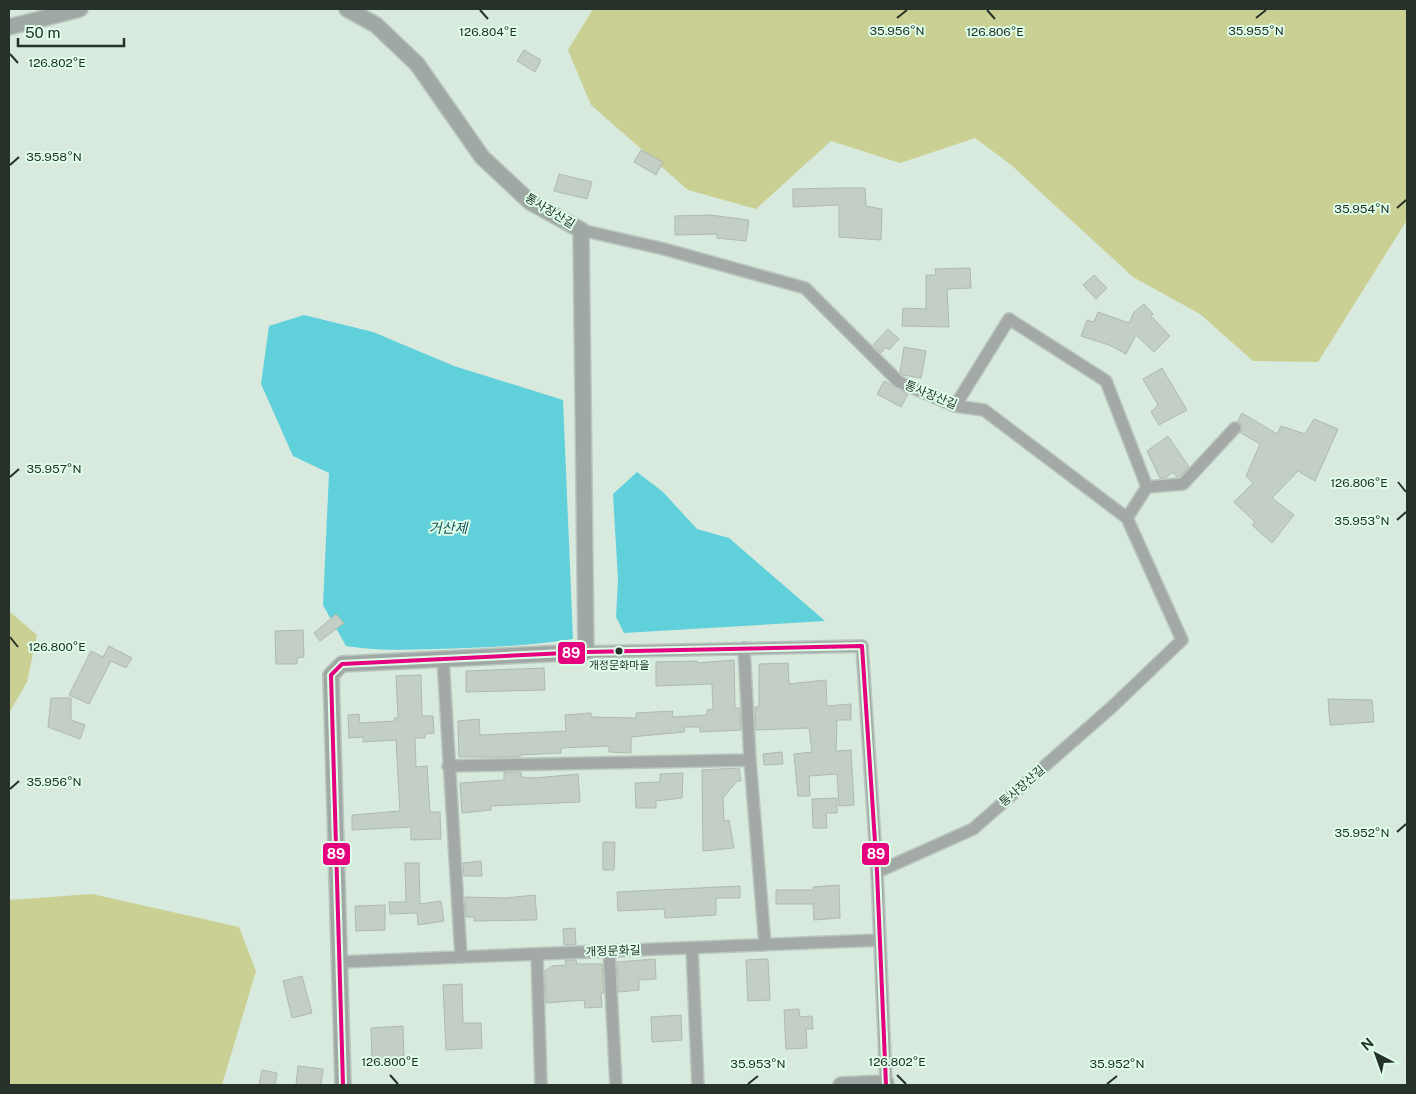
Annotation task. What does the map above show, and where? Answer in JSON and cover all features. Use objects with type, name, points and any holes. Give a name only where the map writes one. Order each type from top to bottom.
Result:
[{"type":"street","points":[[9,27],[80,9]]},
{"type":"street","name":"통사장산길","points":[[347,9],[376,25],[417,64],[482,156],[530,202],[581,230],[664,249],[805,288],[899,382],[955,406],[984,410],[1127,518],[1182,640],[1113,706],[973,829],[877,872]]},
{"type":"street","points":[[581,230],[586,652]]},
{"type":"street","points":[[955,406],[1009,318],[1106,381],[1147,487]]},
{"type":"street","points":[[1147,487],[1183,484],[1234,428]]},
{"type":"street","points":[[1127,518],[1147,487]]},
{"type":"street","points":[[343,1085],[330,676],[342,664],[586,652],[862,646],[877,872],[886,1084],[841,1085]]},
{"type":"street","points":[[744,648],[750,760],[765,944]]},
{"type":"street","points":[[443,658],[461,958]]},
{"type":"street","points":[[448,766],[750,760]]},
{"type":"street","name":"개정문화길","points":[[339,962],[880,940]]},
{"type":"street","points":[[692,948],[698,1085]]},
{"type":"street","points":[[609,951],[616,1085]]},
{"type":"street","points":[[537,954],[541,1085]]},
{"type":"green space","points":[[593,9],[1407,9],[1407,220],[1318,362],[1253,361],[1200,314],[1133,277],[1010,164],[975,138],[900,163],[831,141],[756,209],[688,190],[591,105],[568,50]]},
{"type":"green space","points":[[9,611],[37,635],[27,682],[9,713]]},
{"type":"green space","points":[[92,894],[239,927],[256,971],[222,1085],[9,1085],[9,900]]},
{"type":"water","name":"거산제","points":[[304,315],[373,332],[454,366],[563,400],[573,639],[521,645],[452,649],[390,650],[346,646],[323,605],[329,473],[293,456],[261,384],[269,326]]},
{"type":"water","points":[[637,472],[663,492],[697,529],[729,538],[825,621],[624,633],[616,617],[618,580],[613,494]]},
{"type":"building","points":[[524,50],[541,60],[535,72],[517,61]]},
{"type":"building","points":[[641,150],[663,162],[656,175],[634,162]]},
{"type":"building","points":[[559,174],[592,182],[587,199],[554,191]]},
{"type":"building","points":[[865,188],[866,206],[882,209],[881,240],[839,237],[839,205],[793,207],[793,189]]},
{"type":"building","points":[[710,215],[749,220],[746,241],[717,238],[717,234],[675,235],[675,216]]},
{"type":"building","points":[[970,268],[971,288],[947,289],[949,327],[902,326],[903,308],[926,309],[926,275],[936,275],[935,269]]},
{"type":"building","points":[[1094,275],[1107,288],[1096,299],[1083,285]]},
{"type":"building","points":[[1144,304],[1153,314],[1151,316],[1170,336],[1154,352],[1136,335],[1126,354],[1109,345],[1081,336],[1087,320],[1094,322],[1098,312],[1129,323],[1134,312]]},
{"type":"building","points":[[888,329],[899,339],[889,350],[886,347],[881,353],[873,345]]},
{"type":"building","points":[[904,347],[926,351],[921,378],[903,375],[900,372]]},
{"type":"building","points":[[1162,368],[1187,410],[1159,425],[1151,412],[1158,405],[1143,379]]},
{"type":"building","points":[[884,381],[908,394],[901,407],[877,394]]},
{"type":"building","points":[[1242,413],[1277,434],[1281,426],[1305,434],[1314,419],[1338,429],[1315,481],[1298,471],[1272,498],[1294,515],[1272,543],[1252,525],[1255,522],[1234,502],[1253,483],[1246,476],[1260,444],[1241,433],[1242,426],[1238,421]]},
{"type":"building","points":[[1168,436],[1189,467],[1179,477],[1173,472],[1165,478],[1160,478],[1147,451]]},
{"type":"building","points":[[336,614],[344,623],[320,641],[314,633]]},
{"type":"building","points":[[303,630],[304,657],[297,658],[297,664],[276,664],[275,631]]},
{"type":"building","points":[[109,646],[132,658],[126,668],[111,661],[89,704],[69,695],[91,651],[103,657]]},
{"type":"building","points":[[734,660],[735,708],[740,708],[741,730],[700,732],[700,727],[685,727],[684,732],[631,737],[631,753],[609,752],[609,746],[561,748],[561,753],[520,755],[520,757],[459,757],[458,721],[479,719],[480,735],[566,731],[565,715],[591,713],[591,717],[636,718],[636,713],[673,711],[672,717],[707,715],[707,710],[713,709],[712,684],[656,686],[656,662],[697,661],[697,663]]},
{"type":"building","points":[[788,663],[789,684],[826,680],[827,706],[851,704],[851,720],[837,720],[836,751],[851,750],[854,805],[839,806],[837,774],[809,776],[810,796],[798,796],[794,754],[812,752],[809,728],[756,730],[755,707],[759,707],[759,664]]},
{"type":"building","points":[[544,668],[545,690],[466,692],[466,671]]},
{"type":"building","points":[[421,675],[422,716],[433,716],[434,733],[425,734],[425,738],[415,738],[416,767],[427,766],[430,812],[440,812],[441,839],[411,840],[411,827],[352,830],[352,815],[400,811],[396,740],[363,742],[363,737],[349,738],[348,715],[359,714],[360,723],[395,721],[394,718],[398,718],[396,676]]},
{"type":"building","points":[[51,698],[71,698],[71,720],[85,725],[80,739],[48,727]]},
{"type":"building","points":[[1328,699],[1372,700],[1374,722],[1330,725]]},
{"type":"building","points":[[782,752],[783,764],[764,765],[763,754]]},
{"type":"building","points":[[739,768],[741,781],[737,781],[723,798],[724,821],[729,820],[734,848],[703,851],[702,770]]},
{"type":"building","points":[[504,772],[521,772],[521,777],[535,778],[578,774],[580,802],[491,806],[491,810],[462,813],[460,783],[504,780]]},
{"type":"building","points":[[683,773],[682,798],[656,801],[656,808],[636,808],[635,783],[660,782],[660,774]]},
{"type":"building","points":[[837,798],[837,813],[826,813],[827,828],[813,828],[812,799]]},
{"type":"building","points":[[603,842],[615,842],[614,870],[603,870]]},
{"type":"building","points":[[481,861],[482,876],[464,876],[463,863]]},
{"type":"building","points":[[405,863],[419,863],[420,904],[441,901],[444,921],[418,925],[417,913],[390,914],[389,902],[406,902]]},
{"type":"building","points":[[839,885],[840,918],[814,920],[813,904],[776,904],[776,890],[813,890],[813,887]]},
{"type":"building","points":[[740,886],[740,898],[716,898],[716,915],[665,918],[664,909],[618,911],[617,892]]},
{"type":"building","points":[[535,895],[537,920],[474,921],[474,917],[466,917],[465,897],[506,898]]},
{"type":"building","points":[[385,905],[385,930],[356,931],[355,906]]},
{"type":"building","points":[[575,928],[576,945],[564,945],[563,929]]},
{"type":"building","points":[[655,959],[656,979],[639,980],[639,990],[619,992],[617,962]]},
{"type":"building","points":[[768,959],[770,1000],[748,1001],[746,960]]},
{"type":"building","points":[[565,960],[576,960],[577,964],[602,964],[604,993],[601,993],[602,1007],[585,1008],[584,1000],[546,1003],[545,971],[552,966],[566,965]]},
{"type":"building","points":[[302,976],[312,1013],[292,1018],[283,981]]},
{"type":"building","points":[[462,984],[463,1023],[481,1023],[482,1048],[446,1050],[443,985]]},
{"type":"building","points":[[799,1009],[800,1017],[812,1016],[813,1029],[806,1029],[807,1048],[786,1049],[784,1010]]},
{"type":"building","points":[[681,1015],[682,1040],[652,1042],[651,1017]]},
{"type":"building","points":[[403,1026],[404,1060],[372,1061],[371,1028]]},
{"type":"building","points":[[298,1066],[323,1069],[321,1085],[296,1085]]},
{"type":"building","points":[[262,1070],[277,1073],[275,1085],[259,1085]]},
{"type":"transit line","name":"89","points":[[343,1085],[331,675],[342,664],[586,652],[862,646],[877,872],[886,1085]]},
{"type":"place","name":"개정문화마을","points":[[619,651]]}]
